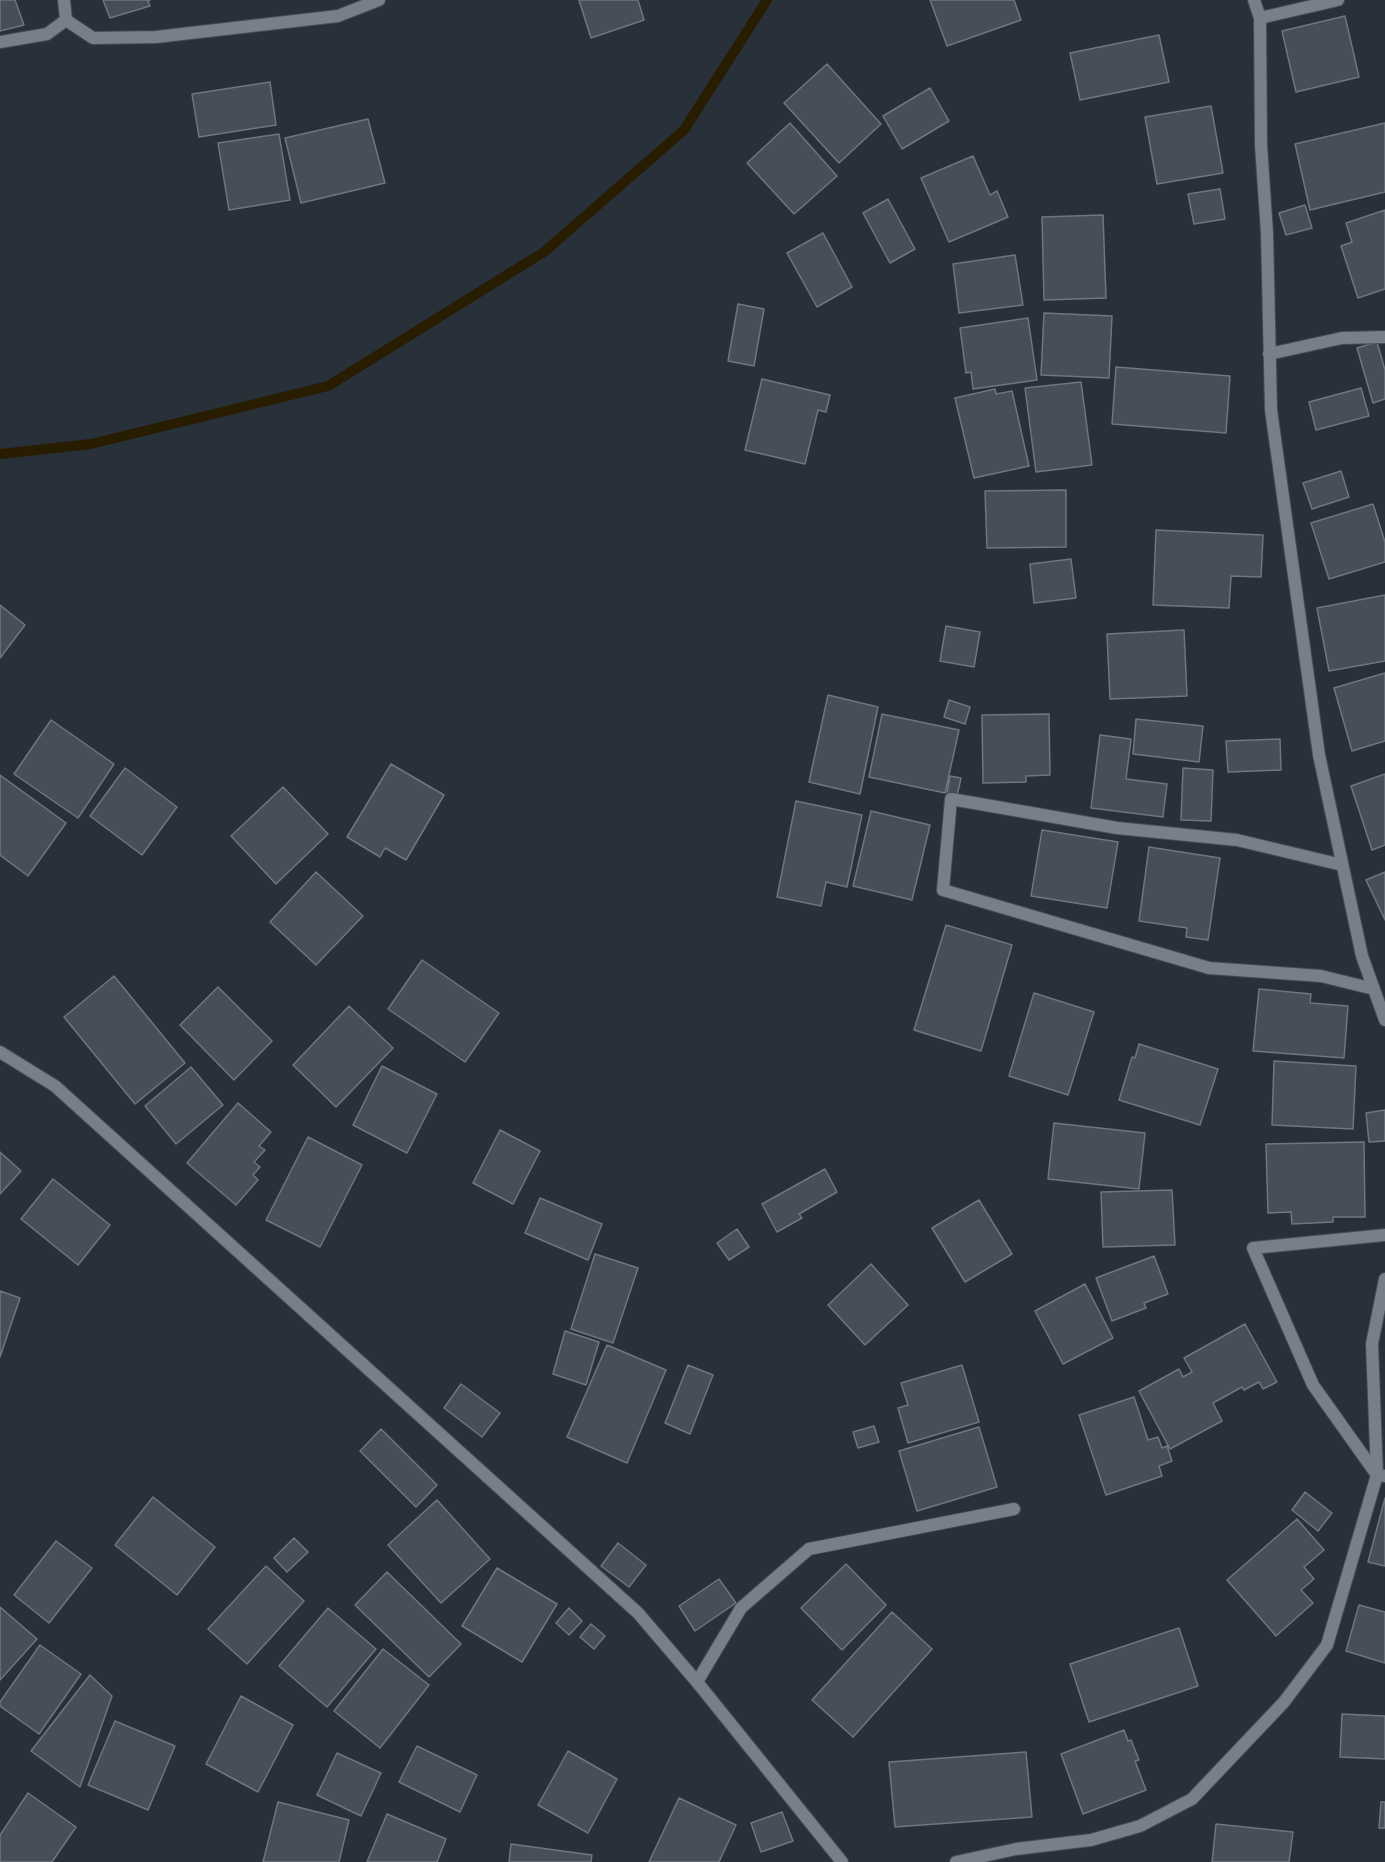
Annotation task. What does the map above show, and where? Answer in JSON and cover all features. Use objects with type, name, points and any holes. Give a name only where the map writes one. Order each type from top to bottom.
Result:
[{"type":"street","points":[[64,0],[66,20]]},
{"type":"street","points":[[66,20],[93,38],[156,37],[338,16],[378,0]]},
{"type":"street","points":[[1254,0],[1260,18],[1260,145],[1267,233],[1270,410],[1319,756],[1362,956],[1385,1020]]},
{"type":"street","points":[[1260,18],[1338,0]]},
{"type":"street","points":[[0,42],[47,34],[66,20]]},
{"type":"street","points":[[1269,354],[1342,338],[1385,337]]},
{"type":"street","points":[[1342,865],[1237,840],[1117,828],[951,799],[943,890],[1209,968],[1321,976],[1374,989]]},
{"type":"street","points":[[0,1052],[55,1086],[638,1613],[698,1682],[842,1862]]},
{"type":"street","points":[[1381,1476],[1313,1385],[1253,1248],[1385,1235]]},
{"type":"street","points":[[956,1862],[1016,1849],[1091,1840],[1140,1826],[1192,1799],[1284,1702],[1327,1645],[1381,1476],[1372,1344],[1385,1279]]},
{"type":"street","points":[[698,1682],[741,1608],[809,1549],[1014,1509]]},
{"type":"building","points":[[0,0],[15,0],[24,25],[0,31]]},
{"type":"building","points":[[103,0],[150,0],[148,1],[150,6],[110,18]]},
{"type":"building","points":[[579,0],[638,0],[644,20],[591,38]]},
{"type":"building","points":[[930,0],[1014,0],[1021,20],[947,46]]},
{"type":"building","points":[[1345,16],[1359,77],[1296,92],[1282,31]]},
{"type":"building","points":[[1159,35],[1169,82],[1080,100],[1070,53]]},
{"type":"building","points":[[827,64],[881,124],[839,163],[784,103]]},
{"type":"building","points":[[270,82],[276,125],[199,137],[192,94]]},
{"type":"building","points":[[930,88],[949,121],[902,149],[883,116]]},
{"type":"building","points":[[1211,106],[1223,173],[1157,184],[1145,117]]},
{"type":"building","points":[[368,119],[385,183],[301,203],[285,138]]},
{"type":"building","points":[[790,123],[837,176],[794,214],[747,163]]},
{"type":"building","points":[[1385,123],[1385,192],[1310,210],[1295,144]]},
{"type":"building","points":[[279,134],[290,200],[229,210],[218,143]]},
{"type":"building","points":[[973,156],[990,195],[997,191],[1008,217],[949,242],[921,178]]},
{"type":"building","points":[[1220,189],[1225,219],[1194,224],[1188,194]]},
{"type":"building","points":[[888,199],[915,249],[890,263],[863,213]]},
{"type":"building","points":[[1305,205],[1312,228],[1286,235],[1279,213]]},
{"type":"building","points":[[1385,210],[1385,289],[1358,298],[1341,246],[1352,242],[1346,223]]},
{"type":"building","points":[[1103,215],[1106,298],[1044,300],[1042,217]]},
{"type":"building","points":[[823,233],[852,287],[817,307],[787,253]]},
{"type":"building","points":[[1015,255],[1023,305],[959,313],[953,264]]},
{"type":"building","points":[[738,304],[764,309],[754,366],[728,361]]},
{"type":"building","points":[[1044,313],[1112,316],[1109,378],[1041,375]]},
{"type":"building","points":[[1028,318],[1037,380],[973,389],[971,372],[966,373],[960,328]]},
{"type":"building","points":[[1377,342],[1385,370],[1385,399],[1373,403],[1357,348]]},
{"type":"building","points":[[1116,367],[1230,376],[1226,433],[1112,424]]},
{"type":"building","points":[[762,379],[830,395],[826,412],[818,410],[805,464],[745,450]]},
{"type":"building","points":[[1081,382],[1092,465],[1036,472],[1025,388]]},
{"type":"building","points":[[1361,388],[1369,416],[1316,430],[1309,402]]},
{"type":"building","points":[[995,389],[996,394],[1012,391],[1029,466],[974,478],[955,398]]},
{"type":"building","points":[[1341,471],[1349,497],[1312,509],[1303,483]]},
{"type":"building","points":[[1066,490],[1066,547],[987,548],[985,491]]},
{"type":"building","points":[[1373,504],[1385,542],[1385,562],[1329,579],[1311,523]]},
{"type":"building","points":[[1156,530],[1263,535],[1261,577],[1231,576],[1229,608],[1153,605]]},
{"type":"building","points":[[1071,559],[1076,598],[1034,603],[1030,564]]},
{"type":"building","points":[[1385,595],[1385,661],[1329,671],[1317,608]]},
{"type":"building","points":[[0,605],[25,625],[0,658]]},
{"type":"building","points":[[946,626],[980,632],[974,667],[940,661]]},
{"type":"building","points":[[1184,630],[1187,696],[1110,699],[1107,634]]},
{"type":"building","points":[[1385,673],[1385,741],[1352,751],[1334,688]]},
{"type":"building","points":[[828,695],[878,707],[860,794],[809,782]]},
{"type":"building","points":[[949,700],[970,707],[965,724],[944,717]]},
{"type":"building","points":[[882,714],[959,730],[945,793],[869,777]]},
{"type":"building","points":[[1049,714],[1050,775],[1026,776],[1026,782],[983,783],[982,715]]},
{"type":"building","points":[[1136,719],[1203,726],[1199,762],[1133,754]]},
{"type":"building","points":[[51,720],[114,764],[78,818],[14,774]]},
{"type":"building","points":[[1100,735],[1131,739],[1126,779],[1167,784],[1163,817],[1091,808]]},
{"type":"building","points":[[1280,739],[1281,770],[1228,772],[1226,741]]},
{"type":"building","points":[[391,764],[444,795],[406,860],[385,848],[380,857],[347,837]]},
{"type":"building","points":[[125,768],[177,807],[142,855],[90,816]]},
{"type":"building","points":[[1183,768],[1213,770],[1211,821],[1181,820]]},
{"type":"building","points":[[1385,774],[1385,845],[1372,850],[1351,786]]},
{"type":"building","points":[[0,775],[66,823],[28,876],[0,855]]},
{"type":"building","points":[[950,776],[961,778],[957,796],[947,793]]},
{"type":"building","points":[[283,787],[328,834],[276,884],[231,836]]},
{"type":"building","points":[[796,801],[862,815],[847,887],[826,882],[821,906],[777,897]]},
{"type":"building","points":[[871,811],[930,825],[912,900],[853,886]]},
{"type":"building","points":[[1042,830],[1118,842],[1107,908],[1031,896]]},
{"type":"building","points":[[1149,847],[1220,858],[1208,940],[1186,937],[1187,928],[1139,921]]},
{"type":"building","points":[[316,872],[363,916],[316,965],[270,922]]},
{"type":"building","points":[[1385,872],[1385,920],[1366,880]]},
{"type":"building","points":[[946,925],[1012,945],[981,1051],[914,1030]]},
{"type":"building","points":[[422,960],[499,1013],[465,1062],[388,1009]]},
{"type":"building","points":[[114,976],[185,1063],[135,1104],[64,1017]]},
{"type":"building","points":[[218,987],[272,1041],[234,1080],[180,1025]]},
{"type":"building","points":[[1259,989],[1311,994],[1310,1003],[1348,1006],[1344,1058],[1253,1051]]},
{"type":"building","points":[[1034,993],[1094,1012],[1068,1095],[1009,1076]]},
{"type":"building","points":[[349,1006],[393,1048],[336,1107],[293,1065]]},
{"type":"building","points":[[1139,1044],[1218,1069],[1200,1125],[1119,1100],[1132,1057],[1135,1058]]},
{"type":"building","points":[[1274,1061],[1356,1066],[1353,1129],[1272,1125]]},
{"type":"building","points":[[382,1066],[437,1094],[407,1153],[353,1125]]},
{"type":"building","points":[[191,1067],[223,1105],[176,1144],[145,1106]]},
{"type":"building","points":[[238,1103],[271,1132],[259,1146],[265,1150],[254,1162],[260,1167],[253,1175],[258,1180],[236,1205],[187,1163]]},
{"type":"building","points":[[1385,1110],[1385,1141],[1369,1142],[1366,1113]]},
{"type":"building","points":[[1054,1123],[1145,1133],[1139,1189],[1048,1179]]},
{"type":"building","points":[[500,1130],[540,1151],[513,1204],[473,1183]]},
{"type":"building","points":[[308,1137],[362,1165],[320,1247],[266,1220]]},
{"type":"building","points":[[1364,1142],[1365,1217],[1333,1217],[1333,1222],[1292,1224],[1291,1212],[1268,1213],[1266,1144]]},
{"type":"building","points":[[0,1152],[21,1171],[0,1194]]},
{"type":"building","points":[[825,1169],[837,1192],[799,1214],[802,1218],[777,1232],[762,1204]]},
{"type":"building","points":[[53,1179],[110,1225],[78,1265],[21,1219]]},
{"type":"building","points":[[1172,1190],[1175,1245],[1103,1247],[1101,1192]]},
{"type":"building","points":[[540,1198],[602,1224],[588,1260],[525,1233]]},
{"type":"building","points":[[979,1200],[1012,1254],[965,1282],[932,1228]]},
{"type":"building","points":[[737,1229],[749,1247],[729,1260],[717,1243]]},
{"type":"building","points":[[595,1254],[638,1268],[613,1343],[571,1329]]},
{"type":"building","points":[[1154,1256],[1168,1294],[1144,1303],[1146,1308],[1112,1321],[1096,1278]]},
{"type":"building","points":[[871,1264],[908,1305],[865,1345],[828,1305]]},
{"type":"building","points":[[1085,1284],[1113,1338],[1063,1364],[1035,1311]]},
{"type":"building","points":[[0,1291],[20,1298],[0,1357]]},
{"type":"building","points":[[1245,1324],[1277,1382],[1263,1389],[1259,1382],[1244,1390],[1242,1387],[1213,1403],[1222,1421],[1170,1449],[1139,1391],[1179,1369],[1183,1377],[1192,1372],[1184,1358]]},
{"type":"building","points":[[565,1331],[599,1342],[586,1385],[553,1374]]},
{"type":"building","points":[[607,1345],[666,1370],[627,1463],[567,1437]]},
{"type":"building","points":[[688,1365],[713,1375],[690,1434],[665,1423]]},
{"type":"building","points":[[962,1365],[979,1422],[908,1443],[898,1408],[908,1405],[901,1383]]},
{"type":"building","points":[[461,1384],[500,1413],[482,1437],[444,1408]]},
{"type":"building","points":[[1134,1397],[1148,1440],[1158,1437],[1162,1448],[1167,1446],[1172,1461],[1159,1466],[1162,1476],[1106,1495],[1079,1415]]},
{"type":"building","points":[[874,1426],[879,1442],[858,1448],[853,1432]]},
{"type":"building","points":[[979,1427],[997,1487],[917,1511],[899,1451]]},
{"type":"building","points":[[381,1429],[437,1485],[416,1507],[360,1451]]},
{"type":"building","points":[[1305,1492],[1332,1513],[1318,1531],[1292,1510]]},
{"type":"building","points":[[153,1497],[215,1547],[177,1595],[115,1545]]},
{"type":"building","points":[[1385,1498],[1385,1566],[1368,1562]]},
{"type":"building","points":[[437,1500],[490,1559],[441,1603],[388,1545]]},
{"type":"building","points":[[1297,1519],[1324,1550],[1304,1567],[1314,1579],[1301,1590],[1313,1603],[1276,1636],[1227,1580]]},
{"type":"building","points":[[294,1538],[308,1552],[287,1572],[274,1558]]},
{"type":"building","points":[[56,1541],[92,1568],[49,1623],[14,1595]]},
{"type":"building","points":[[618,1543],[646,1565],[629,1587],[601,1566]]},
{"type":"building","points":[[846,1564],[886,1605],[842,1650],[801,1608]]},
{"type":"building","points":[[266,1566],[304,1601],[247,1664],[208,1629]]},
{"type":"building","points":[[497,1568],[557,1604],[522,1662],[462,1626]]},
{"type":"building","points":[[387,1572],[461,1644],[429,1677],[355,1605]]},
{"type":"building","points":[[719,1579],[736,1603],[695,1631],[679,1606]]},
{"type":"building","points":[[1359,1605],[1385,1612],[1385,1663],[1346,1651]]},
{"type":"building","points":[[0,1607],[37,1639],[0,1680]]},
{"type":"building","points":[[328,1608],[376,1649],[327,1707],[279,1666]]},
{"type":"building","points":[[569,1608],[582,1621],[569,1635],[556,1623]]},
{"type":"building","points":[[892,1612],[932,1649],[853,1737],[812,1700]]},
{"type":"building","points":[[591,1624],[605,1636],[594,1649],[580,1637]]},
{"type":"building","points":[[1179,1628],[1198,1686],[1089,1722],[1070,1664]]},
{"type":"building","points":[[40,1645],[81,1674],[39,1734],[0,1706],[0,1702]]},
{"type":"building","points":[[383,1649],[429,1685],[380,1748],[334,1711]]},
{"type":"building","points":[[90,1675],[112,1696],[80,1787],[31,1751]]},
{"type":"building","points":[[241,1696],[293,1725],[258,1792],[206,1764]]},
{"type":"building","points":[[1342,1714],[1385,1716],[1385,1759],[1340,1757]]},
{"type":"building","points":[[115,1721],[175,1746],[148,1810],[88,1785]]},
{"type":"building","points":[[1124,1730],[1139,1760],[1135,1761],[1146,1790],[1083,1814],[1061,1754]]},
{"type":"building","points":[[417,1746],[477,1775],[460,1812],[399,1782]]},
{"type":"building","points":[[568,1751],[617,1779],[588,1833],[538,1805]]},
{"type":"building","points":[[1026,1752],[1032,1817],[895,1827],[889,1762]]},
{"type":"building","points":[[337,1753],[381,1773],[361,1816],[317,1795]]},
{"type":"building","points":[[28,1793],[76,1827],[52,1862],[0,1862],[0,1835]]},
{"type":"building","points":[[679,1798],[736,1825],[719,1862],[649,1862]]},
{"type":"building","points":[[278,1802],[349,1820],[339,1862],[263,1862]]},
{"type":"building","points":[[1381,1802],[1385,1802],[1385,1828],[1379,1828]]},
{"type":"building","points":[[782,1812],[793,1841],[761,1852],[751,1823]]},
{"type":"building","points":[[387,1814],[446,1839],[437,1862],[367,1862]]},
{"type":"building","points":[[1216,1824],[1293,1832],[1289,1862],[1212,1862]]},
{"type":"building","points":[[511,1844],[592,1855],[591,1862],[509,1862]]},
{"type":"waterway","points":[[0,454],[91,444],[328,386],[544,252],[684,130],[767,0]]}]
